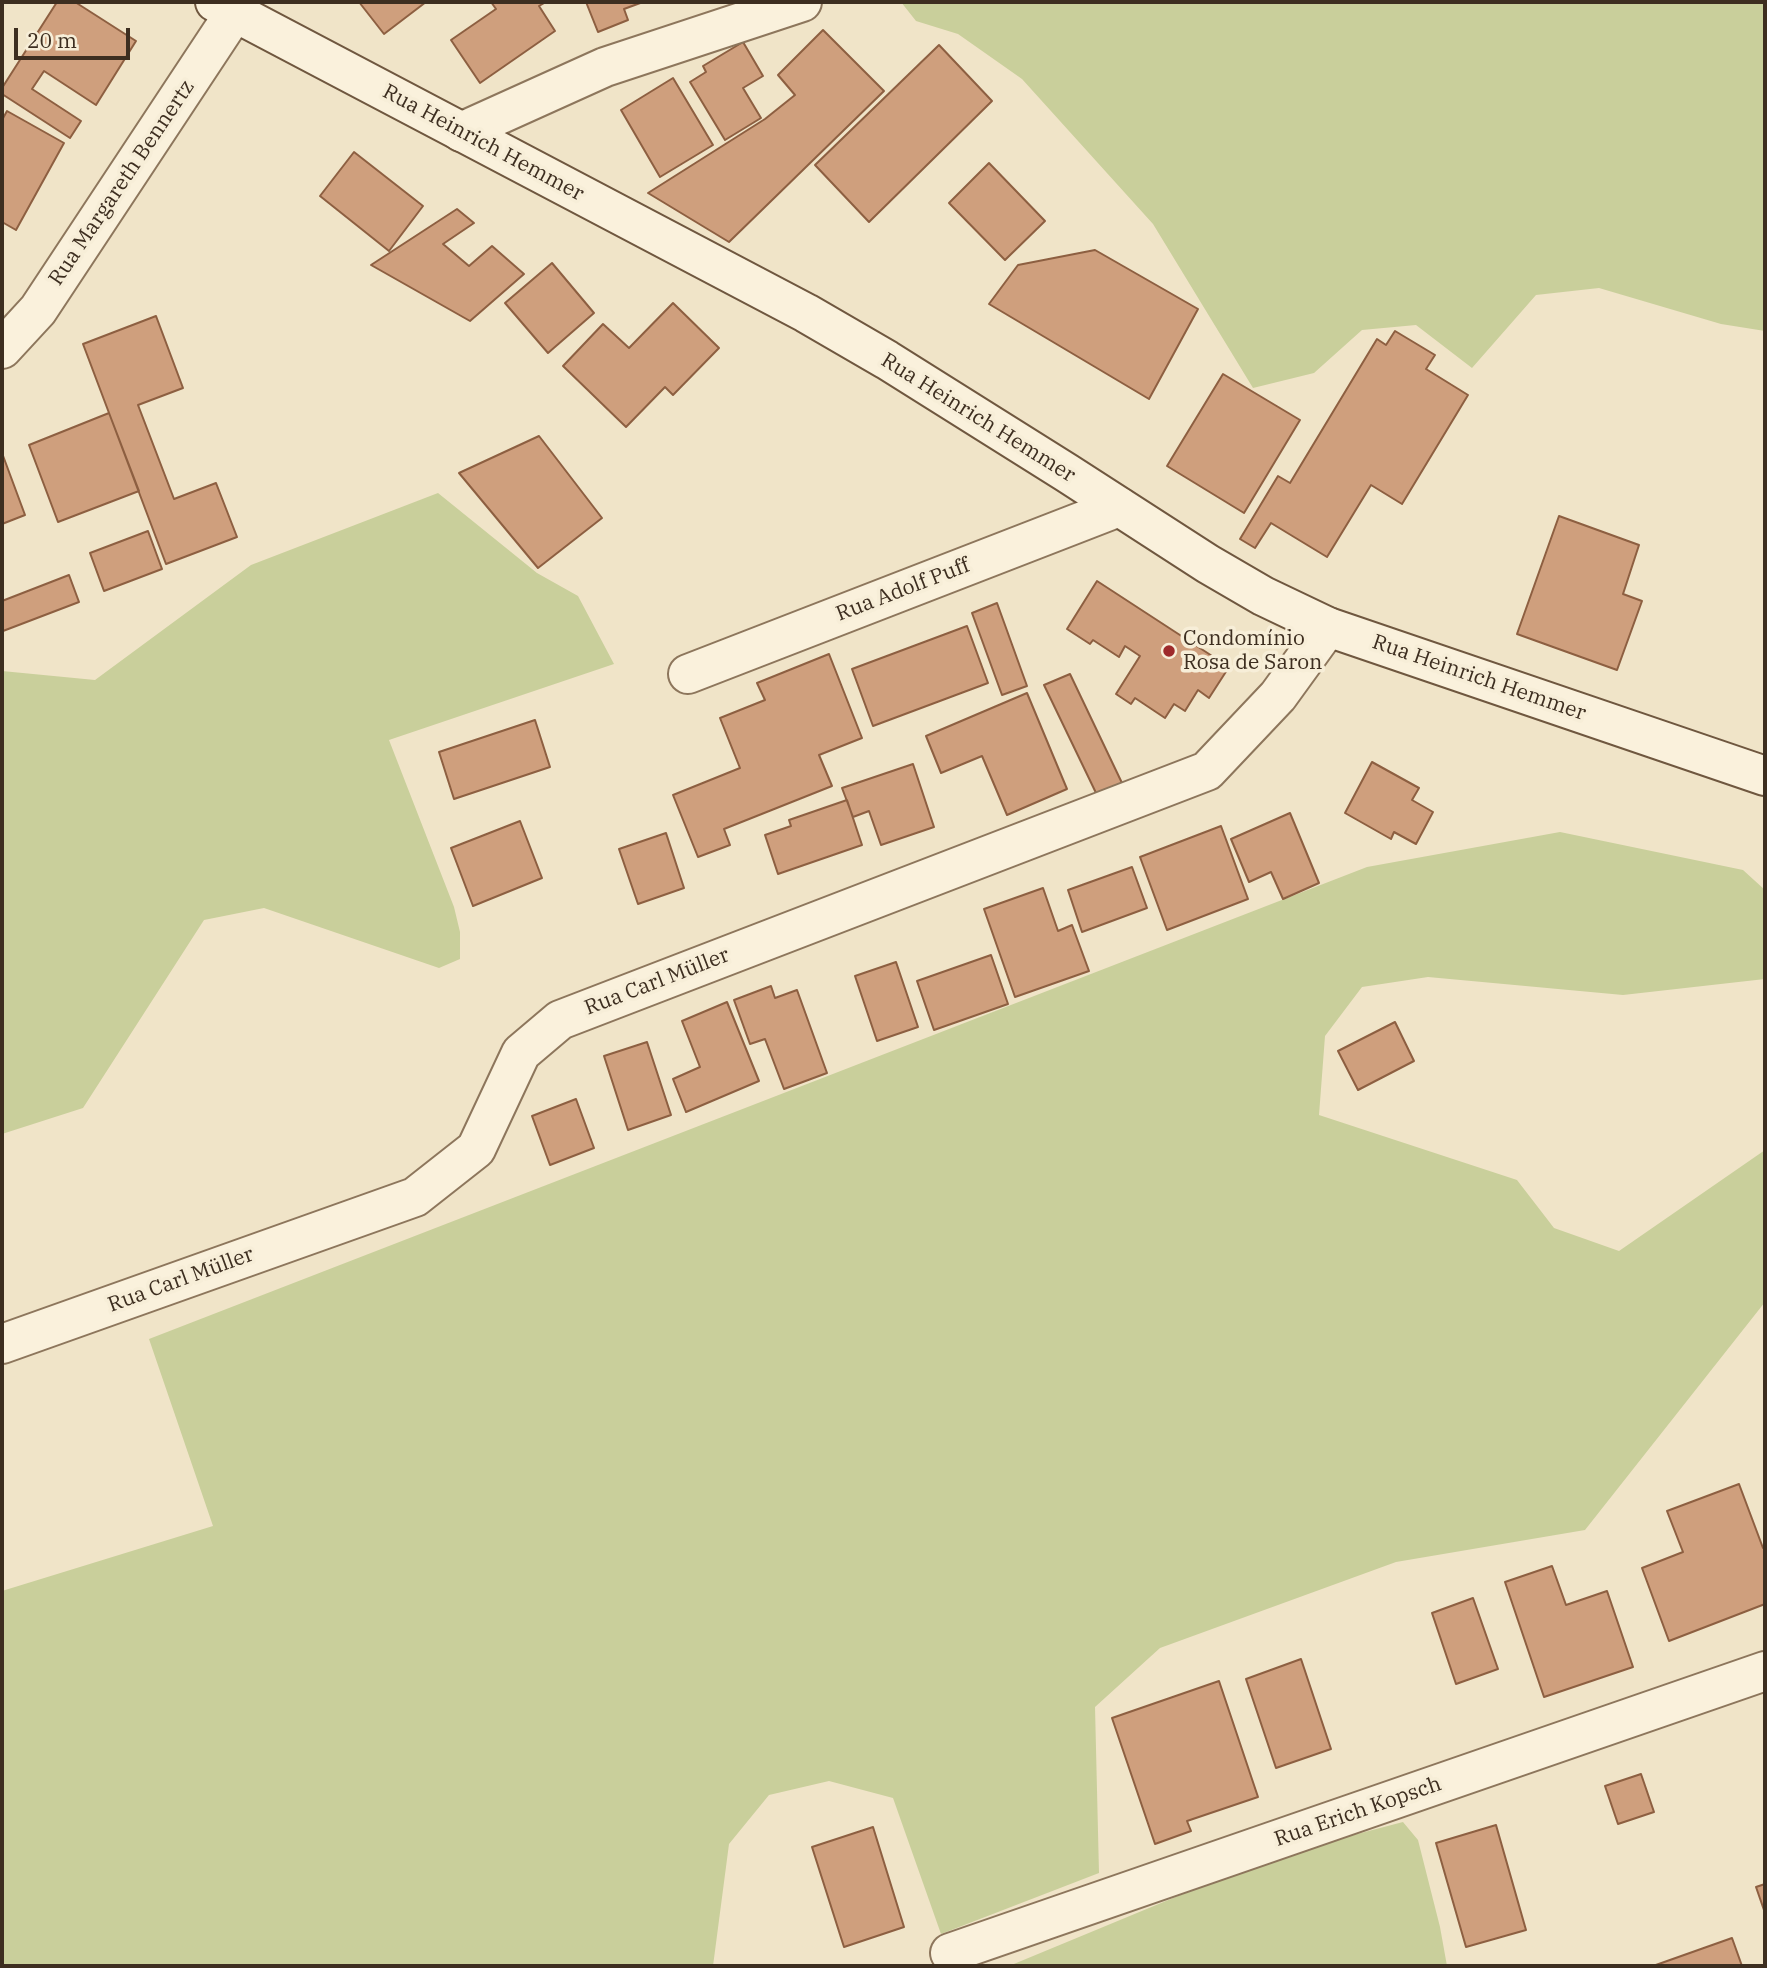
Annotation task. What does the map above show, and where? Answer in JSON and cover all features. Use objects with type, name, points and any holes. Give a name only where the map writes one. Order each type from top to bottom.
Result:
[{"type":"street","points":[[461,132],[605,67],[802,2]]},
{"type":"street","name":"Rua Heinrich Hemmer","points":[[225,7],[806,313],[898,367],[1219,571],[1263,596],[1328,627],[1765,776]]},
{"type":"street","name":"Rua Margareth Bennertz","points":[[2,349],[38,310],[225,7]]},
{"type":"street","name":"Rua Adolf Puff","points":[[688,674],[1119,507]]},
{"type":"street","name":"Rua Carl Müller","points":[[2,1344],[415,1197],[476,1149],[521,1053],[560,1020],[1207,771],[1278,696],[1328,627]]},
{"type":"street","name":"Rua Erich Kopsch","points":[[950,1953],[1765,1671]]},
{"type":"green space","points":[[901,2],[1765,2],[1765,331],[1721,324],[1599,288],[1536,295],[1472,368],[1416,325],[1362,330],[1314,373],[1253,388],[1153,224],[1022,79],[958,34],[916,21]]},
{"type":"green space","points":[[438,493],[537,573],[578,596],[614,664],[389,740],[454,907],[460,932],[460,959],[439,968],[264,908],[204,920],[83,1108],[2,1134],[2,671],[95,680],[251,565]]},
{"type":"green space","points":[[1560,832],[1743,870],[1765,890],[1765,979],[1623,995],[1428,977],[1362,987],[1325,1036],[1319,1115],[1517,1180],[1554,1228],[1619,1251],[1765,1150],[1765,1302],[1585,1530],[1396,1562],[1160,1648],[1095,1707],[1099,1873],[941,1934],[893,1798],[829,1781],[769,1795],[729,1844],[713,1966],[2,1966],[2,1591],[213,1526],[149,1339],[1367,867]]},
{"type":"green space","points":[[1403,1822],[1418,1840],[1447,1966],[1009,1966],[1277,1855]]},
{"type":"building","points":[[57,2],[75,2],[136,41],[96,105],[44,71],[32,89],[81,121],[70,138],[2,94],[2,88]]},
{"type":"building","points":[[359,2],[426,2],[384,34]]},
{"type":"building","points":[[491,2],[546,2],[539,6],[555,31],[480,83],[451,40],[496,9]]},
{"type":"building","points":[[586,2],[643,2],[624,9],[628,20],[598,32]]},
{"type":"building","points":[[823,30],[884,91],[729,242],[648,193],[765,119],[795,95],[778,75]]},
{"type":"building","points":[[743,42],[763,76],[743,88],[761,118],[725,140],[690,82],[706,72],[703,66]]},
{"type":"building","points":[[939,45],[992,101],[869,222],[815,165]]},
{"type":"building","points":[[673,78],[713,145],[660,177],[621,110]]},
{"type":"building","points":[[7,111],[64,143],[16,230],[2,222],[2,120]]},
{"type":"building","points":[[354,152],[423,206],[389,251],[320,196]]},
{"type":"building","points":[[989,163],[1045,221],[1005,260],[949,203]]},
{"type":"building","points":[[457,209],[474,223],[443,244],[469,266],[492,246],[524,274],[470,321],[371,265]]},
{"type":"building","points":[[1095,250],[1198,309],[1149,399],[989,304],[1018,265]]},
{"type":"building","points":[[552,263],[594,313],[548,353],[505,303]]},
{"type":"building","points":[[673,303],[719,348],[673,395],[665,387],[626,427],[563,366],[603,324],[629,348]]},
{"type":"building","points":[[156,316],[183,388],[138,405],[174,499],[216,483],[237,537],[166,564],[83,344]]},
{"type":"building","points":[[1395,331],[1435,355],[1426,369],[1468,395],[1402,504],[1371,485],[1327,557],[1271,523],[1255,548],[1240,539],[1278,476],[1290,483],[1377,339],[1386,345]]},
{"type":"building","points":[[1223,374],[1300,420],[1244,513],[1167,466]]},
{"type":"building","points":[[109,413],[139,491],[58,522],[29,445]]},
{"type":"building","points":[[539,436],[602,518],[538,568],[459,473]]},
{"type":"building","points":[[2,453],[25,515],[2,524]]},
{"type":"building","points":[[1559,516],[1639,545],[1623,594],[1642,601],[1617,670],[1517,634]]},
{"type":"building","points":[[148,531],[162,569],[104,591],[90,553]]},
{"type":"building","points":[[69,575],[79,602],[3,631],[2,601]]},
{"type":"building","name":"Condomínio Rosa de Saron","points":[[1097,581],[1229,667],[1209,698],[1198,690],[1185,711],[1174,704],[1165,718],[1135,698],[1131,704],[1116,694],[1140,656],[1125,646],[1119,657],[1093,640],[1090,644],[1067,629]]},
{"type":"building","points":[[997,603],[1027,686],[1002,695],[972,613]]},
{"type":"building","points":[[967,626],[988,683],[873,726],[852,669]]},
{"type":"building","points":[[829,654],[862,738],[819,755],[832,786],[724,829],[730,845],[698,857],[673,795],[740,768],[720,718],[765,700],[757,683]]},
{"type":"building","points":[[1070,674],[1122,783],[1097,795],[1044,685]]},
{"type":"building","points":[[1027,693],[1067,789],[1007,815],[982,756],[941,773],[926,736]]},
{"type":"building","points":[[535,720],[550,767],[454,799],[439,752]]},
{"type":"building","points":[[1372,762],[1419,788],[1412,800],[1433,812],[1416,844],[1394,832],[1391,839],[1345,813]]},
{"type":"building","points":[[913,764],[934,827],[881,845],[869,811],[853,817],[842,788]]},
{"type":"building","points":[[847,800],[862,845],[778,874],[765,835],[791,826],[789,820]]},
{"type":"building","points":[[1290,813],[1319,883],[1283,899],[1271,872],[1249,882],[1231,839]]},
{"type":"building","points":[[520,821],[542,878],[473,906],[451,848]]},
{"type":"building","points":[[1221,826],[1248,899],[1167,930],[1140,857]]},
{"type":"building","points":[[666,833],[684,888],[638,904],[619,849]]},
{"type":"building","points":[[1132,867],[1147,908],[1082,932],[1068,890]]},
{"type":"building","points":[[1043,888],[1058,931],[1072,925],[1089,971],[1015,997],[984,909]]},
{"type":"building","points":[[991,955],[1008,1004],[934,1030],[917,981]]},
{"type":"building","points":[[896,962],[918,1027],[877,1041],[855,976]]},
{"type":"building","points":[[771,986],[775,998],[797,990],[827,1073],[784,1089],[765,1039],[750,1044],[734,1000]]},
{"type":"building","points":[[727,1002],[759,1081],[686,1112],[673,1079],[700,1067],[682,1021]]},
{"type":"building","points":[[1395,1022],[1414,1061],[1358,1090],[1338,1051]]},
{"type":"building","points":[[647,1042],[671,1115],[628,1130],[604,1056]]},
{"type":"building","points":[[576,1099],[594,1148],[550,1165],[532,1116]]},
{"type":"building","points":[[1739,1484],[1763,1548],[1765,1547],[1765,1604],[1669,1641],[1642,1568],[1683,1552],[1667,1511]]},
{"type":"building","points":[[1552,1566],[1566,1605],[1607,1591],[1633,1667],[1544,1697],[1505,1582]]},
{"type":"building","points":[[1473,1598],[1498,1669],[1456,1684],[1432,1613]]},
{"type":"building","points":[[1301,1659],[1331,1749],[1276,1768],[1246,1679]]},
{"type":"building","points":[[1219,1681],[1258,1797],[1187,1821],[1191,1831],[1155,1844],[1112,1718]]},
{"type":"building","points":[[1641,1774],[1654,1812],[1618,1824],[1605,1786]]},
{"type":"building","points":[[1496,1825],[1526,1930],[1466,1947],[1436,1843]]},
{"type":"building","points":[[873,1827],[904,1927],[844,1947],[812,1847]]},
{"type":"building","points":[[1765,1884],[1765,1913],[1756,1887]]},
{"type":"building","points":[[1732,1938],[1742,1966],[1653,1966]]},
{"type":"place","name":"Condomínio Rosa de Saron","points":[[1169,651]]}]
